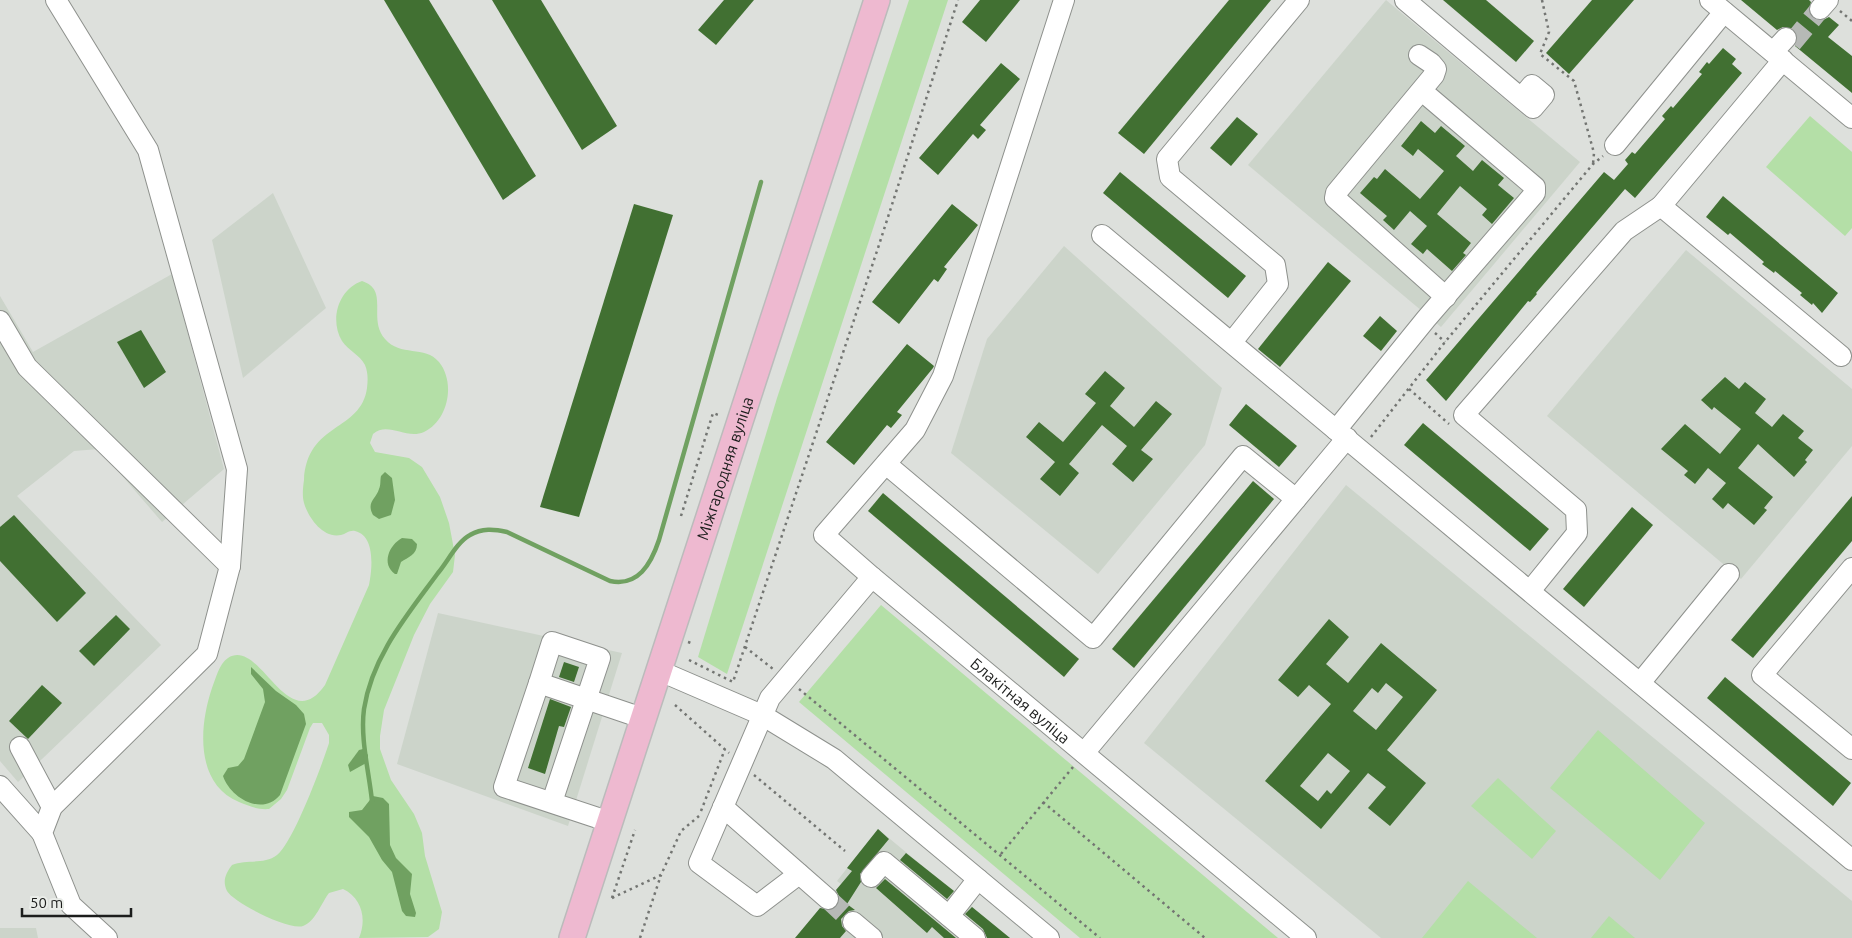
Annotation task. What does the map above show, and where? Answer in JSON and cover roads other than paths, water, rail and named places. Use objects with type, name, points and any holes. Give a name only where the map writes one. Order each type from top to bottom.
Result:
[{"type":"main road","name":"Міжгародняя вуліца","points":[[572,938],[642,718],[660,670],[716,490],[877,0]]},
{"type":"street","points":[[42,833],[52,807],[207,654],[230,566],[237,469],[148,150],[56,0]]},
{"type":"street","points":[[1064,0],[943,376],[915,430],[886,464],[1092,638],[1243,456],[1296,498]]},
{"type":"street","points":[[1232,342],[1278,284],[1275,265],[1170,177],[1167,159],[1299,0]]},
{"type":"street","points":[[1405,0],[1521,98]]},
{"type":"street","points":[[1615,144],[1717,6],[1783,50],[1852,118]]},
{"type":"street","points":[[1530,591],[1577,533],[1576,510],[1464,415],[1624,230],[1661,206],[1783,50]]},
{"type":"street","points":[[1418,55],[1431,63],[1436,69],[1422,91],[1336,193],[1336,198],[1446,297]]},
{"type":"street","points":[[1084,753],[1296,498],[1348,439],[1446,297],[1536,193],[1535,187],[1422,91]]},
{"type":"street","points":[[1661,206],[1841,356]]},
{"type":"street","points":[[1102,235],[1640,683],[1848,848]]},
{"type":"street","points":[[0,321],[27,367],[230,566]]},
{"type":"street","name":"Блакітная вуліца","points":[[886,464],[824,536],[1306,938]]},
{"type":"street","points":[[1852,568],[1762,675],[1852,749]]},
{"type":"street","points":[[1640,683],[1729,574]]},
{"type":"street","points":[[800,874],[757,906],[699,863],[770,698],[872,577]]},
{"type":"street","points":[[552,802],[600,658],[552,642],[504,786],[610,822]]},
{"type":"street","points":[[660,670],[762,715],[834,759],[1049,938]]},
{"type":"street","points":[[539,683],[642,718]]},
{"type":"street","points":[[20,747],[52,807]]},
{"type":"street","points":[[0,786],[42,833],[71,906],[107,938]]},
{"type":"street","points":[[723,807],[828,899]]},
{"type":"street","points":[[883,863],[975,938]]},
{"type":"street","points":[[949,916],[978,879]]},
{"type":"street","points":[[854,922],[872,938]]},
{"type":"waterway","points":[[372,801],[363,732],[364,709],[368,690],[383,653],[393,636],[465,538],[484,530],[507,532],[610,581],[620,582],[636,577],[647,565],[659,540],[761,182]]},
{"type":"tunnel","points":[[1792,43],[1820,9]]},
{"type":"tunnel","points":[[828,899],[853,922]]}]
